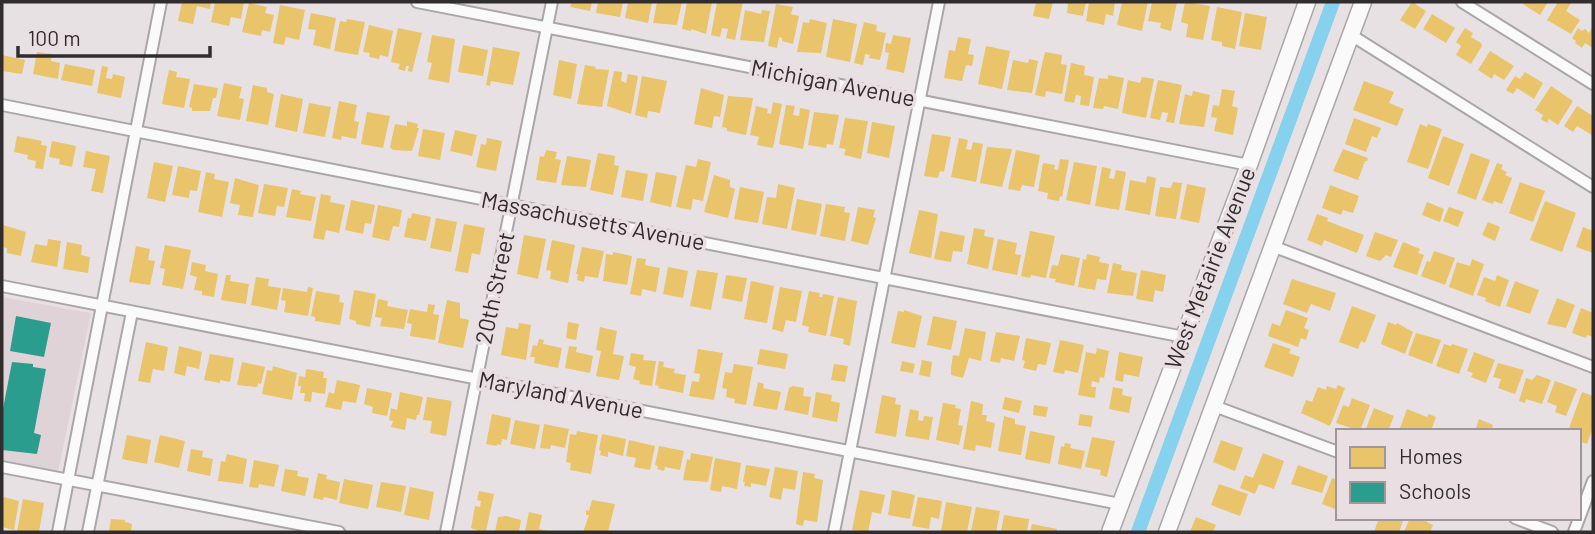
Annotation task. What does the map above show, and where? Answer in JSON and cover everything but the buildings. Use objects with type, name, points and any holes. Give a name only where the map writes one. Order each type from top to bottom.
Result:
[{"type":"main road","name":"West Metairie Avenue","points":[[1110,532],[1249,165],[1307,2]]},
{"type":"main road","points":[[1167,532],[1363,2]]},
{"type":"street","points":[[58,532],[161,2]]},
{"type":"street","name":"Michigan Avenue","points":[[417,2],[1249,165]]},
{"type":"street","name":"20th Street","points":[[446,532],[552,2]]},
{"type":"street","points":[[834,532],[939,2]]},
{"type":"street","points":[[1461,2],[1593,84]]},
{"type":"street","points":[[1351,35],[1593,187]]},
{"type":"street","name":"Massachusetts Avenue","points":[[2,105],[1184,337]]},
{"type":"street","points":[[1272,246],[1593,367]]},
{"type":"street","name":"Maryland Avenue","points":[[2,286],[1120,504]]},
{"type":"street","points":[[88,532],[132,312]]},
{"type":"street","points":[[1214,406],[1336,451]]},
{"type":"street","points":[[2,467],[339,532]]},
{"type":"street","points":[[1581,513],[1593,481]]},
{"type":"street","points":[[1519,520],[1552,532]]},
{"type":"shaded area","points":[[2,297],[91,313],[58,472],[2,460]]},
{"type":"waterway","points":[[1138,532],[1333,2]]}]
